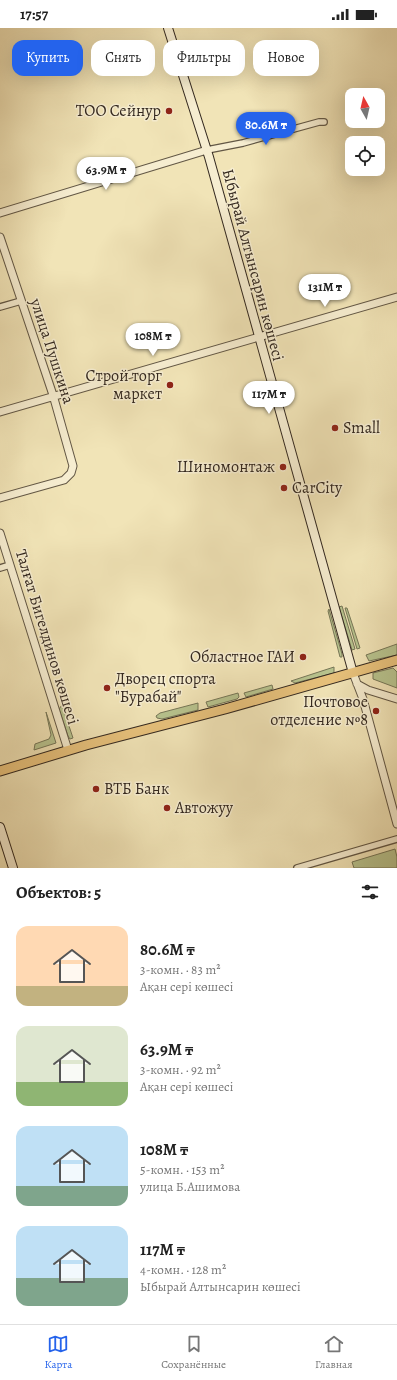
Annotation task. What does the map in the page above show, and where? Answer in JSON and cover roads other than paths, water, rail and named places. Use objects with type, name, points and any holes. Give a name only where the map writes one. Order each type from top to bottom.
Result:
[{"type":"highway","points":[[0,771],[68,750],[397,660]]},
{"type":"main road","name":"Ыбырай Алтынсарин көшесі","points":[[168,28],[207,150],[353,673]]},
{"type":"main road","points":[[0,827],[13,868]]},
{"type":"street","points":[[0,213],[207,150],[243,143],[319,122],[324,122]]},
{"type":"street","name":"улица Пушкина","points":[[0,237],[53,395],[73,462],[71,473],[61,482],[0,498]]},
{"type":"street","points":[[0,412],[53,395],[397,297]]},
{"type":"street","points":[[0,307],[21,301]]},
{"type":"street","name":"Талғат Бигелдинов көшесі","points":[[0,533],[68,750]]},
{"type":"street","points":[[0,568],[10,565]]},
{"type":"street","points":[[353,673],[397,824]]},
{"type":"street","points":[[357,684],[368,690],[397,699]]},
{"type":"street","points":[[297,868],[397,840]]},
{"type":"place","name":"ТОО Сейнур","points":[[169,111]]},
{"type":"place","name":"Строй торг маркет","points":[[170,385]]},
{"type":"place","name":"Small","points":[[335,428]]},
{"type":"place","name":"Шиномонтаж","points":[[283,467]]},
{"type":"place","name":"CarCity","points":[[284,488]]},
{"type":"place","name":"Областное ГАИ","points":[[303,657]]},
{"type":"place","name":"Дворец спорта \"Бурабай\"","points":[[107,688]]},
{"type":"place","name":"Почтовое отделение №8","points":[[376,711]]},
{"type":"place","name":"ВТБ Банк","points":[[96,789]]},
{"type":"place","name":"Автожуу","points":[[167,808]]}]
